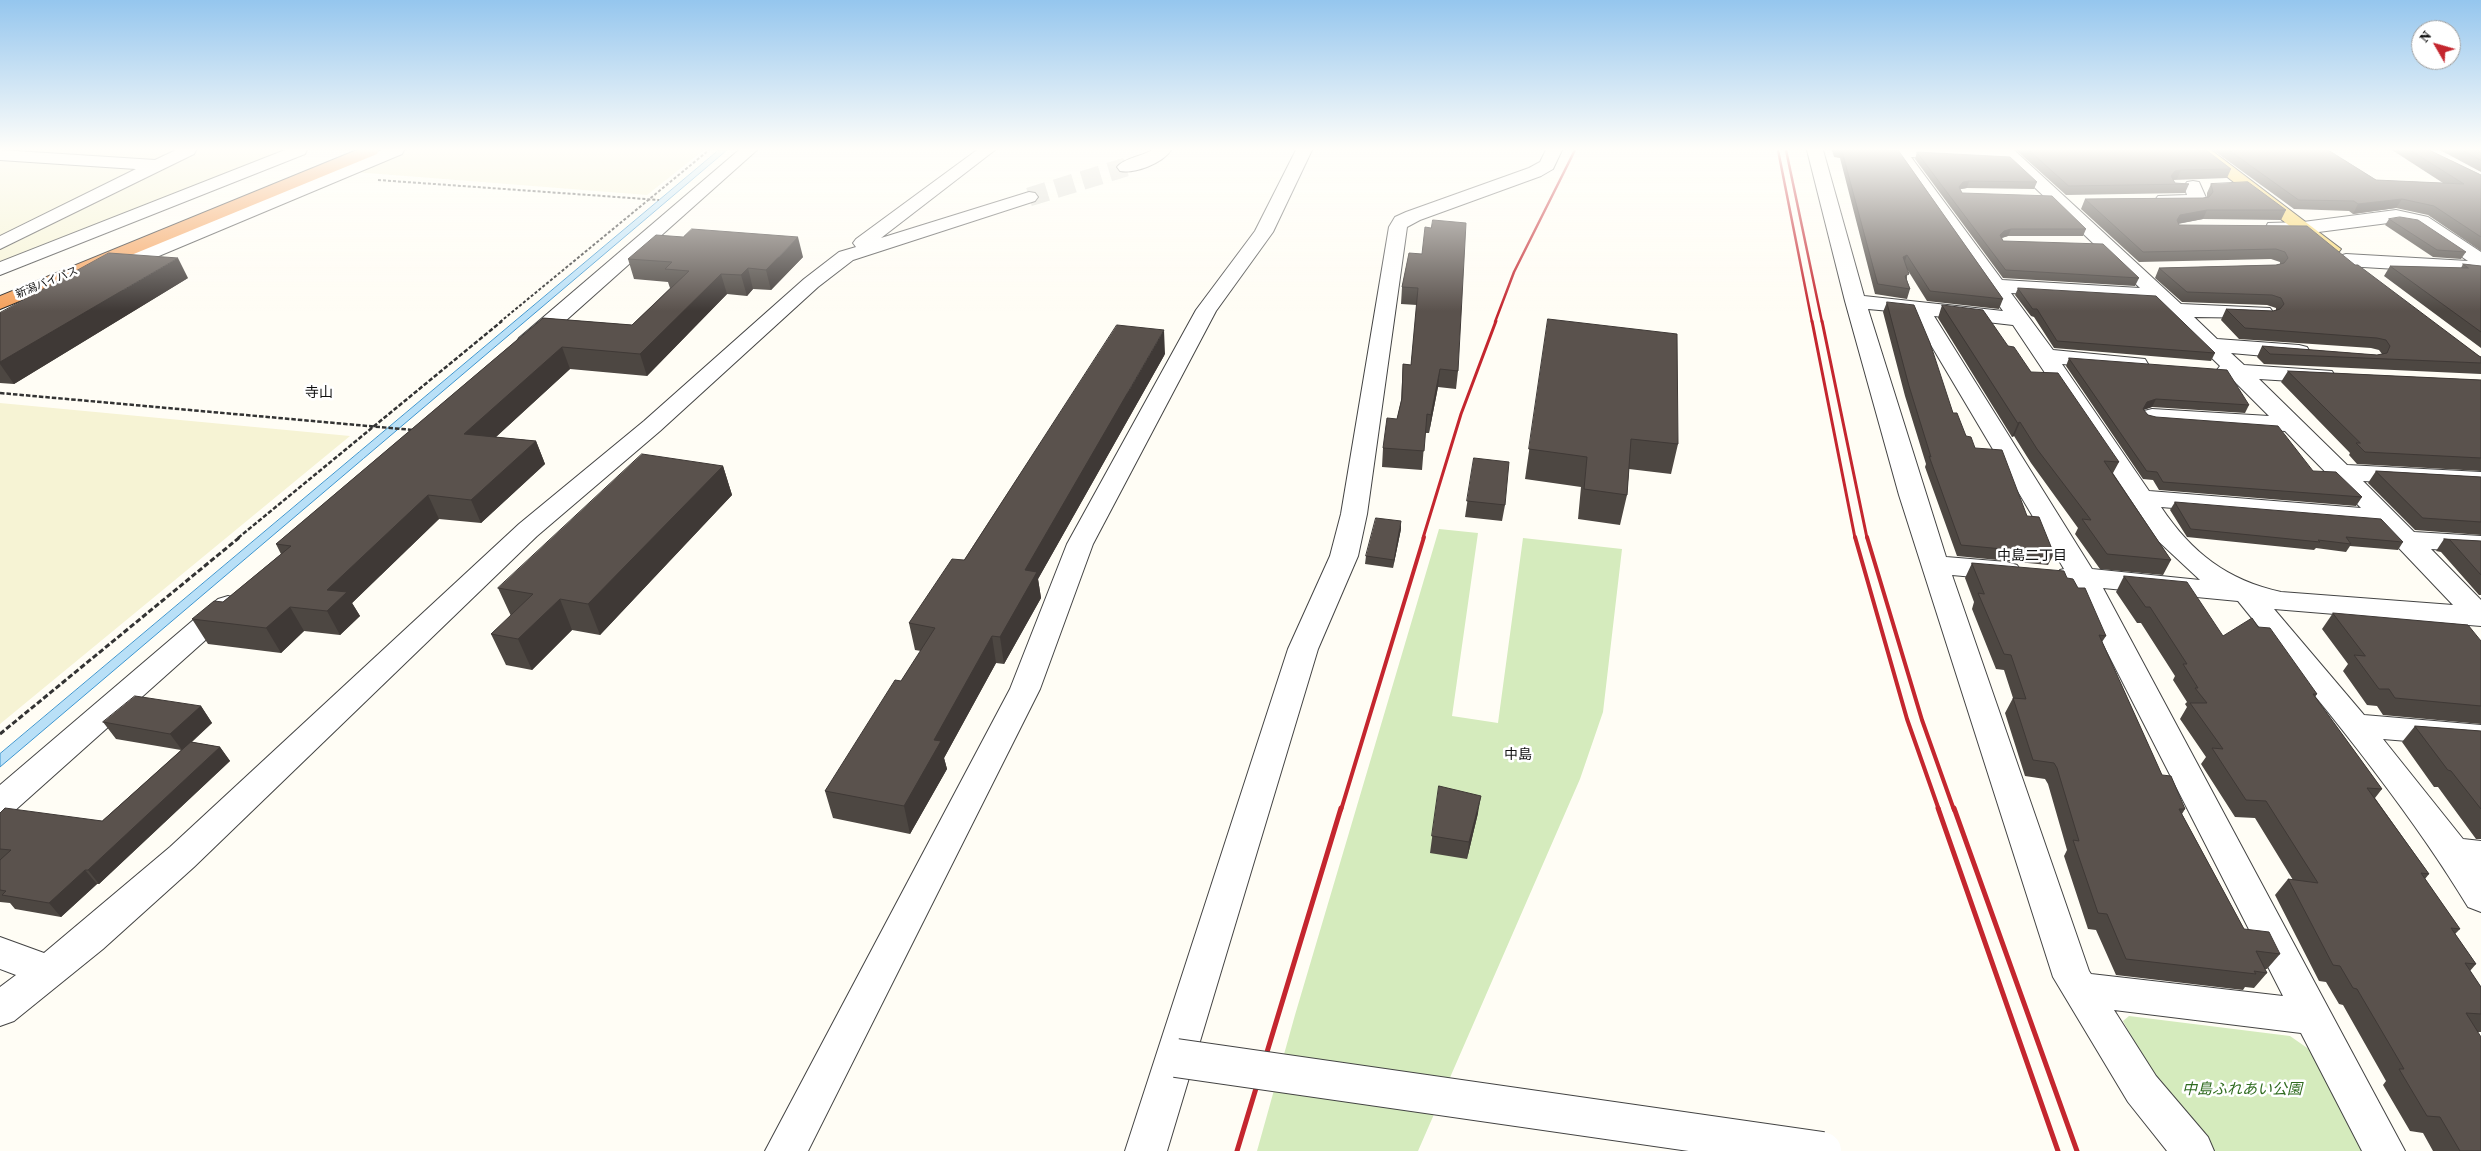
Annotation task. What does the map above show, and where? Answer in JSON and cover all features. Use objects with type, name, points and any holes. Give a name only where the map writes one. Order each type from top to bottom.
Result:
[{"type":"highway","name":"新潟バイパス","points":[[0,283],[198,204]]},
{"type":"highway","name":"新潟バイパス","points":[[0,302],[240,204]]},
{"type":"main road","points":[[2271,204],[2378,284]]},
{"type":"street","points":[[0,243],[79,204]]},
{"type":"street","points":[[0,269],[164,204]]},
{"type":"street","points":[[0,316],[267,204]]},
{"type":"street","points":[[508,360],[687,204]]},
{"type":"street","points":[[0,1009],[90,938],[182,857],[528,530],[652,426],[811,283],[916,204]]},
{"type":"street","points":[[846,256],[1011,204]]},
{"type":"street","points":[[786,1151],[1025,689],[1080,544],[1206,310],[1264,232],[1278,204]]},
{"type":"street","points":[[1146,1151],[1303,649],[1344,556],[1354,514],[1398,227],[1402,222],[1413,216],[1447,204]]},
{"type":"street","points":[[1829,204],[1912,495],[2069,968],[2079,989],[2142,1089],[2193,1151]]},
{"type":"street","points":[[1937,204],[2046,356],[2142,498],[2179,549],[2217,579],[2246,593],[2355,725],[2467,853],[2481,898]]},
{"type":"street","points":[[2061,204],[2134,270],[2340,472],[2383,518],[2476,609]]},
{"type":"street","points":[[2253,228],[2303,228],[2396,216],[2421,221],[2481,261]]},
{"type":"street","points":[[2077,244],[2106,244]]},
{"type":"street","points":[[2346,260],[2481,268]]},
{"type":"street","points":[[2134,270],[2163,270]]},
{"type":"street","points":[[1996,286],[2158,295]]},
{"type":"street","points":[[1855,301],[1920,310],[2018,319]]},
{"type":"street","points":[[1920,310],[2083,577],[2384,1151]]},
{"type":"street","points":[[2174,310],[2267,312]]},
{"type":"street","points":[[2210,345],[2324,354]]},
{"type":"street","points":[[2046,356],[2156,365]]},
{"type":"street","points":[[2206,369],[2340,377]]},
{"type":"street","points":[[2151,416],[2290,424]]},
{"type":"street","points":[[2340,472],[2481,480]]},
{"type":"street","points":[[2142,498],[2383,518]]},
{"type":"street","points":[[2406,540],[2481,544]]},
{"type":"street","points":[[1936,565],[2246,593],[2280,601],[2476,609]]},
{"type":"street","points":[[0,804],[242,593]]},
{"type":"street","points":[[2355,725],[2481,736]]},
{"type":"street","points":[[0,954],[24,961],[46,972]]},
{"type":"street","points":[[2079,989],[2314,1017]]},
{"type":"street","points":[[1176,1058],[1822,1151]]},
{"type":"path","points":[[0,734],[643,204]]},
{"type":"path","points":[[0,393],[419,431]]},
{"type":"shaded area","points":[[0,204],[154,204],[0,263]]},
{"type":"shaded area","points":[[0,403],[350,436],[0,724]]},
{"type":"green space","points":[[1439,529],[1478,533],[1452,716],[1498,723],[1523,538],[1622,549],[1603,712],[1580,779],[1418,1151],[1257,1151],[1295,1015]]},
{"type":"green space","name":"中島ふれあい公園","points":[[2129,1016],[2290,1036],[2313,1052],[2365,1151],[2207,1151],[2158,1084],[2123,1021]]},
{"type":"water","points":[[655,204],[664,204],[0,767],[0,754]]},
{"type":"building","points":[[1856,204],[1936,204],[2003,299],[1930,291],[1907,255],[1903,257],[1909,274],[1905,276],[1910,289],[1878,284]]},
{"type":"building","points":[[1956,204],[2060,204],[2086,229],[2011,229],[2004,231],[2000,235],[2003,241],[2103,244],[2139,278],[2006,270]]},
{"type":"building","points":[[2090,204],[2277,204],[2286,210],[2207,210],[2180,215],[2177,220],[2179,225],[2307,226],[2355,265],[2358,265],[2481,357],[2481,363],[2270,354],[2262,346],[2377,355],[2387,353],[2390,346],[2386,340],[2377,338],[2245,328],[2226,309],[2273,311],[2280,309],[2284,304],[2281,298],[2272,295],[2187,292],[2159,268],[2276,265],[2284,263],[2288,258],[2285,252],[2276,249],[2143,252]]},
{"type":"building","points":[[2424,204],[2481,204],[2481,237],[2434,206]]},
{"type":"building","points":[[2400,217],[2418,220],[2466,252],[2437,250],[2389,219]]},
{"type":"building","points":[[1433,220],[1466,223],[1458,371],[1440,369],[1431,415],[1427,414],[1424,451],[1383,448],[1387,418],[1397,419],[1402,398],[1403,364],[1411,365],[1418,288],[1402,287],[1409,253],[1422,254],[1425,227],[1431,228]]},
{"type":"building","points":[[692,229],[798,237],[766,270],[748,268],[741,275],[721,274],[640,354],[562,347],[464,434],[536,441],[471,500],[428,495],[327,590],[347,592],[327,611],[290,607],[266,628],[192,619],[214,601],[223,602],[291,546],[276,544],[543,318],[632,325],[689,271],[665,269],[672,262],[628,259],[656,235],[683,237]]},
{"type":"building","points":[[109,253],[178,258],[0,362],[0,313]]},
{"type":"building","points":[[2463,264],[2481,266],[2481,332],[2390,266],[2468,268]]},
{"type":"building","points":[[2018,288],[2156,296],[2215,353],[2057,341],[2037,309],[2033,309]]},
{"type":"building","points":[[1887,302],[1914,305],[1930,343],[1953,413],[1957,413],[1966,436],[1971,437],[1975,448],[2002,450],[2027,516],[2039,517],[2054,554],[1961,545],[1929,456],[1931,457],[1909,386]]},
{"type":"building","points":[[1942,305],[1983,310],[2008,346],[2014,347],[2031,372],[2058,373],[2119,462],[2104,461],[2171,560],[2107,554],[2082,519],[2091,520],[2037,449],[2020,422],[2018,423]]},
{"type":"building","points":[[1548,319],[1677,334],[1678,444],[1631,439],[1627,495],[1584,489],[1587,457],[1529,449]]},
{"type":"building","points":[[1117,325],[1164,330],[1025,570],[1037,572],[1000,637],[992,636],[934,740],[941,741],[904,806],[825,791],[895,680],[901,681],[935,628],[909,623],[952,559],[964,560]]},
{"type":"building","points":[[2069,358],[2227,370],[2249,405],[2156,399],[2147,402],[2143,409],[2148,415],[2156,417],[2278,426],[2313,471],[2336,472],[2362,497],[2163,482],[2157,472],[2147,471]]},
{"type":"building","points":[[2288,371],[2481,380],[2481,458],[2365,452],[2356,443],[2360,443]]},
{"type":"building","points":[[642,454],[723,466],[588,604],[560,599],[518,639],[491,634],[533,594],[498,588]]},
{"type":"building","points":[[1474,458],[1509,462],[1505,505],[1467,501]]},
{"type":"building","points":[[2376,471],[2481,477],[2481,522],[2423,518]]},
{"type":"building","points":[[2175,502],[2381,519],[2403,542],[2346,537],[2351,544],[2191,529]]},
{"type":"building","points":[[1376,518],[1401,521],[1394,560],[1366,556]]},
{"type":"building","points":[[2444,539],[2481,541],[2481,575],[2450,540]]},
{"type":"building","points":[[1972,563],[2064,571],[2067,578],[2073,579],[2078,588],[2085,588],[2106,636],[2099,635],[2162,775],[2171,776],[2185,809],[2179,809],[2244,929],[2269,932],[2280,954],[2256,951],[2267,973],[2254,971],[2256,974],[2126,959],[2107,914],[2098,913],[2073,840],[2079,841],[2057,768],[2054,763],[2033,760],[2013,698],[2026,699],[2011,655],[2004,654],[1978,593],[1984,594]]},
{"type":"building","points":[[2124,576],[2187,582],[2223,636],[2252,618],[2258,627],[2270,628],[2317,694],[2313,694],[2382,789],[2367,788],[2429,874],[2421,873],[2460,929],[2451,928],[2476,964],[2465,963],[2481,987],[2481,1014],[2466,1013],[2481,1037],[2481,1151],[2460,1151],[2440,1117],[2427,1116],[2399,1069],[2404,1069],[2357,989],[2353,988],[2340,966],[2333,965],[2288,879],[2318,883],[2266,801],[2246,800],[2212,748],[2223,749],[2190,703],[2207,703],[2195,688],[2198,688],[2183,664],[2187,664],[2150,607],[2146,607]]},
{"type":"building","points":[[2333,613],[2468,625],[2481,641],[2481,706],[2395,698],[2389,689],[2379,689],[2354,655],[2365,656]]},
{"type":"building","points":[[135,696],[201,706],[170,734],[103,722]]},
{"type":"building","points":[[2415,726],[2481,731],[2481,809],[2451,771],[2448,770]]},
{"type":"building","points":[[191,742],[220,747],[88,870],[85,870],[49,903],[2,895],[6,891],[0,890],[0,860],[11,850],[0,849],[0,813],[5,808],[102,821]]},
{"type":"building","points":[[1439,786],[1481,796],[1469,842],[1432,836]]},
{"type":"railway","points":[[1495,322],[1514,272],[1548,204]]},
{"type":"railway","points":[[1789,204],[1812,322]]},
{"type":"railway","points":[[1797,204],[1822,322]]},
{"type":"railway","points":[[1423,538],[1461,414],[1496,321]]},
{"type":"railway","points":[[1812,321],[1855,538]]},
{"type":"railway","points":[[1822,321],[1867,538]]},
{"type":"railway","points":[[1341,810],[1424,537]]},
{"type":"railway","points":[[1855,537],[1907,719],[1939,810]]},
{"type":"railway","points":[[1867,537],[1922,720],[1954,810]]},
{"type":"railway","points":[[1237,1151],[1341,808]]},
{"type":"railway","points":[[1938,808],[2058,1151]]},
{"type":"railway","points":[[1954,808],[2077,1151]]},
{"type":"district","name":"寺山","points":[[319,393]]},
{"type":"district","name":"中島二丁目","points":[[2032,556]]},
{"type":"district","name":"中島","points":[[1518,755]]}]
